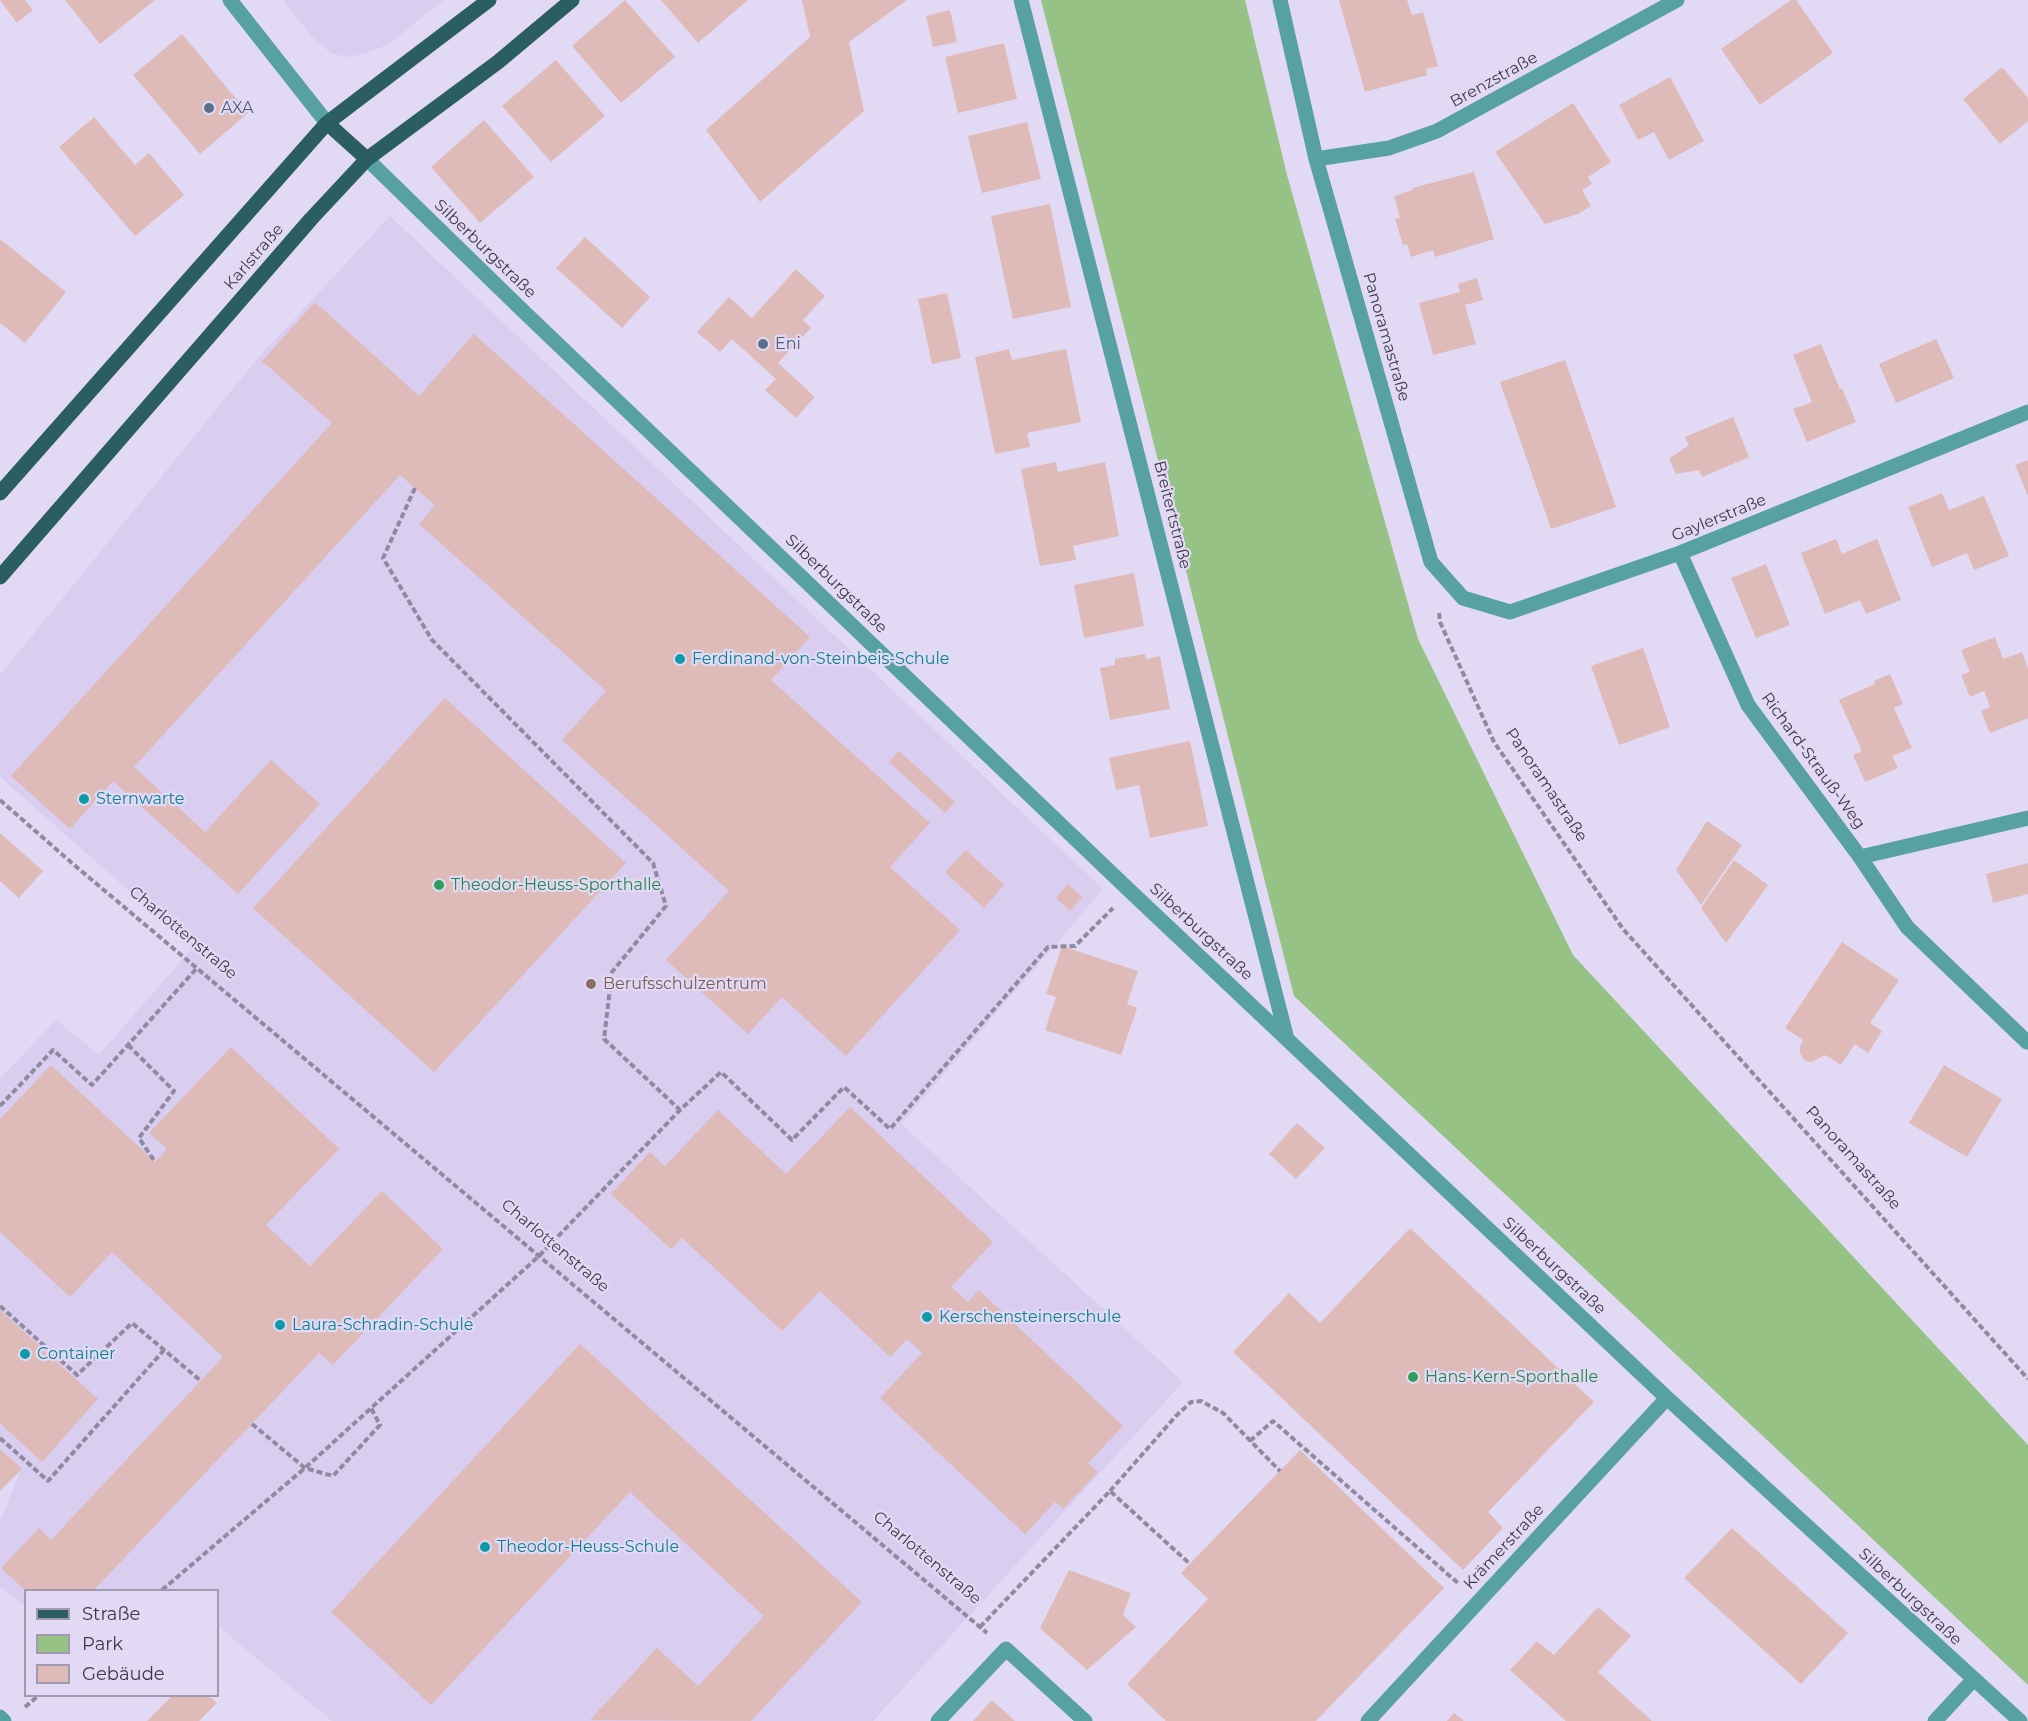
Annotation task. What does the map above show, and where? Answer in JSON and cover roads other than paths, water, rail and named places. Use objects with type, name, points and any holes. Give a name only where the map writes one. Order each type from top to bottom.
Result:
[{"type":"main road","name":"Karlstraße","points":[[0,493],[327,123],[489,0]]},
{"type":"main road","name":"Karlstraße","points":[[0,577],[303,228],[367,159],[498,62],[573,0]]},
{"type":"main road","points":[[327,123],[367,159]]},
{"type":"street","points":[[230,0],[327,123]]},
{"type":"street","name":"Breitertstraße","points":[[1021,0],[1287,1039]]},
{"type":"street","name":"Panoramastraße","points":[[1280,0],[1316,159],[1431,562]]},
{"type":"street","name":"Brenzstraße","points":[[1316,159],[1389,148],[1437,131],[1677,0]]},
{"type":"street","name":"Silberburgstraße","points":[[367,159],[1130,891],[1667,1398],[2020,1721]]},
{"type":"street","name":"Gaylerstraße","points":[[1431,562],[1463,598],[1510,612],[1680,554],[2028,412]]},
{"type":"street","name":"Richard-Strauß-Weg","points":[[1680,554],[1748,705],[1860,857],[1907,927],[2027,1042]]},
{"type":"street","points":[[1860,857],[2028,818]]},
{"type":"street","name":"Krämerstraße","points":[[1368,1721],[1667,1398]]},
{"type":"street","points":[[938,1721],[1006,1649],[1085,1721]]},
{"type":"street","points":[[1935,1721],[1973,1680]]},
{"type":"street","points":[[0,1717],[4,1721]]},
{"type":"place","name":"AXA","points":[[209,108]]},
{"type":"place","name":"Eni","points":[[763,344]]},
{"type":"place","name":"Ferdinand-von-Steinbeis-Schule","points":[[680,659]]},
{"type":"place","name":"Sternwarte","points":[[84,799]]},
{"type":"place","name":"Theodor-Heuss-Sporthalle","points":[[439,885]]},
{"type":"place","name":"Berufsschulzentrum","points":[[591,984]]},
{"type":"place","name":"Kerschensteinerschule","points":[[927,1317]]},
{"type":"place","name":"Laura-Schradin-Schule","points":[[280,1325]]},
{"type":"place","name":"Container","points":[[25,1354]]},
{"type":"place","name":"Hans-Kern-Sporthalle","points":[[1413,1377]]},
{"type":"place","name":"Theodor-Heuss-Schule","points":[[485,1547]]}]
